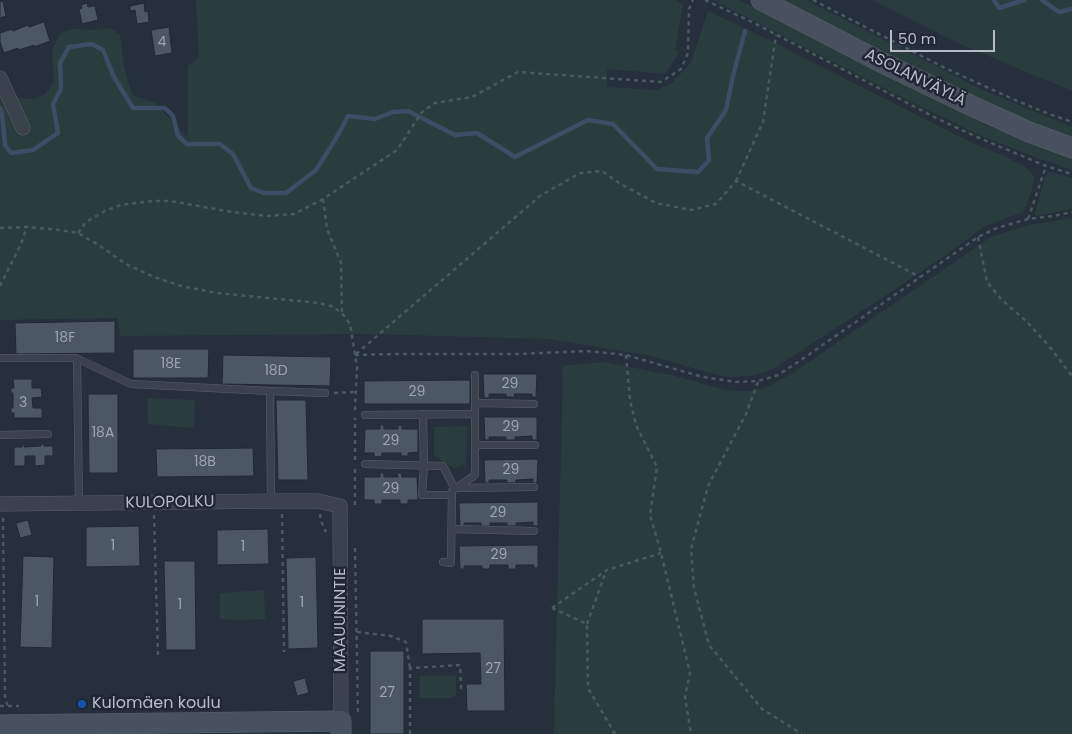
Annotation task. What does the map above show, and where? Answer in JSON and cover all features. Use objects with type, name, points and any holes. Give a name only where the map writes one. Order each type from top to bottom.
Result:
[{"type":"main road","name":"ASOLANVÄYLÄ","points":[[761,0],[875,59],[974,107],[1029,132],[1072,148]]},
{"type":"main road","points":[[0,724],[341,728]]},
{"type":"street","points":[[0,78],[23,128]]},
{"type":"street","name":"KULOPOLKU","points":[[1,504],[318,501],[340,506]]},
{"type":"street","name":"MAAUUNINTIE","points":[[340,506],[341,728]]},
{"type":"lane","points":[[0,358],[78,359],[131,384],[270,392],[325,393]]},
{"type":"lane","points":[[78,359],[79,504]]},
{"type":"lane","points":[[455,491],[475,476],[475,376]]},
{"type":"lane","points":[[270,392],[276,501]]},
{"type":"lane","points":[[475,403],[534,404]]},
{"type":"lane","points":[[423,414],[424,466],[422,494],[534,487]]},
{"type":"lane","points":[[365,415],[475,414]]},
{"type":"lane","points":[[0,435],[48,434]]},
{"type":"lane","points":[[475,445],[535,445]]},
{"type":"lane","points":[[365,464],[443,466],[455,491],[451,529],[451,563],[443,562]]},
{"type":"lane","points":[[451,529],[534,531]]},
{"type":"path","points":[[78,234],[86,222],[105,210],[121,205],[152,201],[170,201],[267,216],[294,214],[323,199],[397,150],[422,112],[435,103],[472,97],[518,72],[662,82],[681,69],[688,53],[689,10],[693,0]]},
{"type":"path","points":[[705,0],[938,119],[1046,166],[1072,174]]},
{"type":"path","points":[[813,0],[945,68],[1015,100],[1072,122]]},
{"type":"path","points":[[776,35],[763,122],[736,181],[716,204],[692,210],[656,204],[602,171],[580,173],[540,196],[355,355],[519,354],[587,351],[626,355],[703,377],[736,382],[758,382],[778,374],[978,237],[997,228],[1028,219],[1072,212]]},
{"type":"path","points":[[1028,219],[1046,166]]},
{"type":"path","points":[[736,181],[920,277]]},
{"type":"path","points":[[323,199],[327,229],[341,263],[342,313]]},
{"type":"path","points":[[0,286],[27,227]]},
{"type":"path","points":[[978,237],[987,282],[1001,299],[1027,322],[1049,346],[1072,376]]},
{"type":"path","points":[[626,355],[630,400],[636,425],[657,467],[650,515],[662,553],[690,674],[685,697],[691,734]]},
{"type":"path","points":[[758,382],[746,414],[708,486],[690,549],[694,588],[709,644],[762,709],[802,734]]},
{"type":"path","points":[[325,393],[355,392]]},
{"type":"path","points":[[276,501],[284,652]]},
{"type":"path","points":[[154,503],[158,656]]},
{"type":"path","points":[[1,504],[5,699],[8,706]]},
{"type":"path","points":[[587,624],[552,608],[607,570],[662,553]]},
{"type":"path","points":[[607,570],[587,624],[588,688],[615,734]]},
{"type":"path","points":[[357,632],[391,636],[406,642],[410,668],[410,734]]},
{"type":"path","points":[[410,668],[460,665],[461,689]]},
{"type":"green space","points":[[196,0],[676,0],[683,5],[675,49],[679,53],[665,74],[607,69],[607,87],[656,90],[672,83],[691,62],[708,11],[970,142],[1025,167],[1034,176],[1031,193],[1023,212],[985,226],[943,257],[773,369],[751,376],[729,377],[652,356],[550,339],[366,334],[120,336],[118,318],[0,320],[0,95],[1,97],[33,99],[45,94],[54,82],[52,50],[60,34],[74,29],[95,30],[110,28],[120,35],[124,66],[132,95],[155,103],[188,138],[188,66],[199,58]]},
{"type":"green space","points":[[713,0],[739,0],[986,125],[1072,157],[1072,170],[977,134]]},
{"type":"green space","points":[[778,0],[806,0],[983,90],[1072,127],[1072,139],[1016,117]]},
{"type":"green space","points":[[872,0],[1072,0],[1072,91],[960,44]]},
{"type":"green space","points":[[1051,172],[1072,178],[1072,209],[1036,216],[1035,213],[1045,177]]},
{"type":"green space","points":[[1072,218],[1072,734],[554,734],[563,366],[604,362],[675,376],[725,390],[746,391],[763,389],[793,373],[991,237],[1029,225]]},
{"type":"green space","points":[[147,398],[195,400],[194,428],[148,424]]},
{"type":"green space","points":[[468,426],[466,465],[454,468],[434,456],[434,427]]},
{"type":"green space","points":[[264,590],[265,619],[220,619],[220,593]]},
{"type":"green space","points":[[420,676],[456,676],[456,696],[451,698],[419,698]]},
{"type":"building","points":[[3,1],[6,16],[0,18],[0,2]]},
{"type":"building","points":[[87,3],[88,7],[95,6],[98,20],[82,24],[79,9],[82,8],[81,5]]},
{"type":"building","points":[[144,3],[145,12],[148,11],[149,22],[137,24],[135,10],[130,11],[130,6]]},
{"type":"building","points":[[44,22],[50,41],[34,47],[34,45],[19,50],[18,48],[4,53],[0,42],[0,33]]},
{"type":"building","points":[[169,27],[172,53],[155,56],[151,30]]},
{"type":"building","points":[[115,321],[115,353],[16,354],[15,323]]},
{"type":"building","points":[[133,349],[209,349],[208,378],[133,378]]},
{"type":"building","points":[[223,355],[331,357],[330,386],[222,384]]},
{"type":"building","points":[[483,374],[537,374],[536,397],[532,397],[532,394],[514,394],[515,397],[506,397],[506,394],[489,394],[489,398],[484,398]]},
{"type":"building","points":[[13,379],[32,379],[32,388],[41,388],[42,397],[32,398],[33,408],[42,408],[42,418],[14,418],[14,413],[11,413],[11,408],[13,408],[11,388],[14,388]]},
{"type":"building","points":[[470,380],[470,404],[364,404],[364,381]]},
{"type":"building","points":[[88,394],[118,394],[118,473],[89,473]]},
{"type":"building","points":[[276,400],[306,400],[308,480],[278,480]]},
{"type":"building","points":[[484,417],[537,417],[537,440],[532,440],[532,436],[515,437],[515,440],[506,440],[506,437],[489,437],[489,440],[485,440]]},
{"type":"building","points":[[380,425],[384,425],[384,429],[398,429],[398,425],[402,425],[402,429],[418,429],[418,452],[408,453],[408,456],[401,456],[401,453],[382,453],[382,456],[374,457],[374,453],[364,453],[365,429],[380,429]]},
{"type":"building","points":[[22,444],[24,444],[24,447],[41,446],[41,444],[53,446],[53,456],[45,456],[45,465],[35,466],[35,456],[25,456],[25,466],[14,466],[14,447],[22,447]]},
{"type":"building","points":[[253,448],[254,476],[157,477],[156,449]]},
{"type":"building","points":[[538,459],[537,483],[533,483],[533,479],[516,480],[516,483],[507,483],[507,480],[489,480],[489,483],[485,483],[484,460]]},
{"type":"building","points":[[380,473],[384,473],[384,477],[398,477],[397,473],[401,473],[402,477],[417,477],[418,500],[408,500],[408,504],[400,504],[400,500],[382,500],[382,504],[374,504],[374,500],[364,500],[364,477],[380,477]]},
{"type":"building","points":[[538,502],[538,526],[533,526],[533,522],[516,523],[516,526],[507,526],[507,523],[490,523],[490,526],[481,526],[481,523],[464,523],[464,526],[460,527],[459,503]]},
{"type":"building","points":[[28,520],[32,535],[20,538],[16,523]]},
{"type":"building","points":[[139,526],[140,566],[86,567],[86,527]]},
{"type":"building","points":[[268,529],[269,564],[217,565],[217,530]]},
{"type":"building","points":[[538,545],[538,568],[534,568],[534,565],[516,565],[516,569],[508,569],[508,565],[490,565],[490,569],[482,569],[482,566],[464,566],[464,569],[460,569],[459,546]]},
{"type":"building","points":[[23,556],[54,557],[52,648],[20,647]]},
{"type":"building","points":[[316,557],[318,648],[288,649],[286,558]]},
{"type":"building","points":[[164,561],[195,561],[196,650],[166,650]]},
{"type":"building","points":[[422,619],[504,619],[505,711],[467,711],[466,684],[481,684],[480,653],[422,654]]},
{"type":"building","points":[[370,651],[404,651],[404,734],[370,734]]},
{"type":"building","points":[[305,678],[309,693],[297,696],[293,681]]},
{"type":"waterway","points":[[994,0],[999,8],[1024,0]]},
{"type":"waterway","points":[[1042,0],[1059,12],[1072,9]]},
{"type":"waterway","points":[[0,108],[5,145],[11,153],[33,150],[58,133],[53,104],[61,89],[60,63],[69,47],[92,44],[103,50],[114,77],[133,108],[165,108],[173,116],[178,136],[187,144],[220,144],[233,154],[251,188],[264,193],[286,193],[316,170],[348,116],[375,119],[393,112],[408,111],[455,135],[477,133],[515,157],[588,120],[613,124],[657,169],[698,172],[709,160],[707,138],[726,110],[745,31]]},
{"type":"place","name":"Kulomäen koulu","points":[[82,704]]}]
